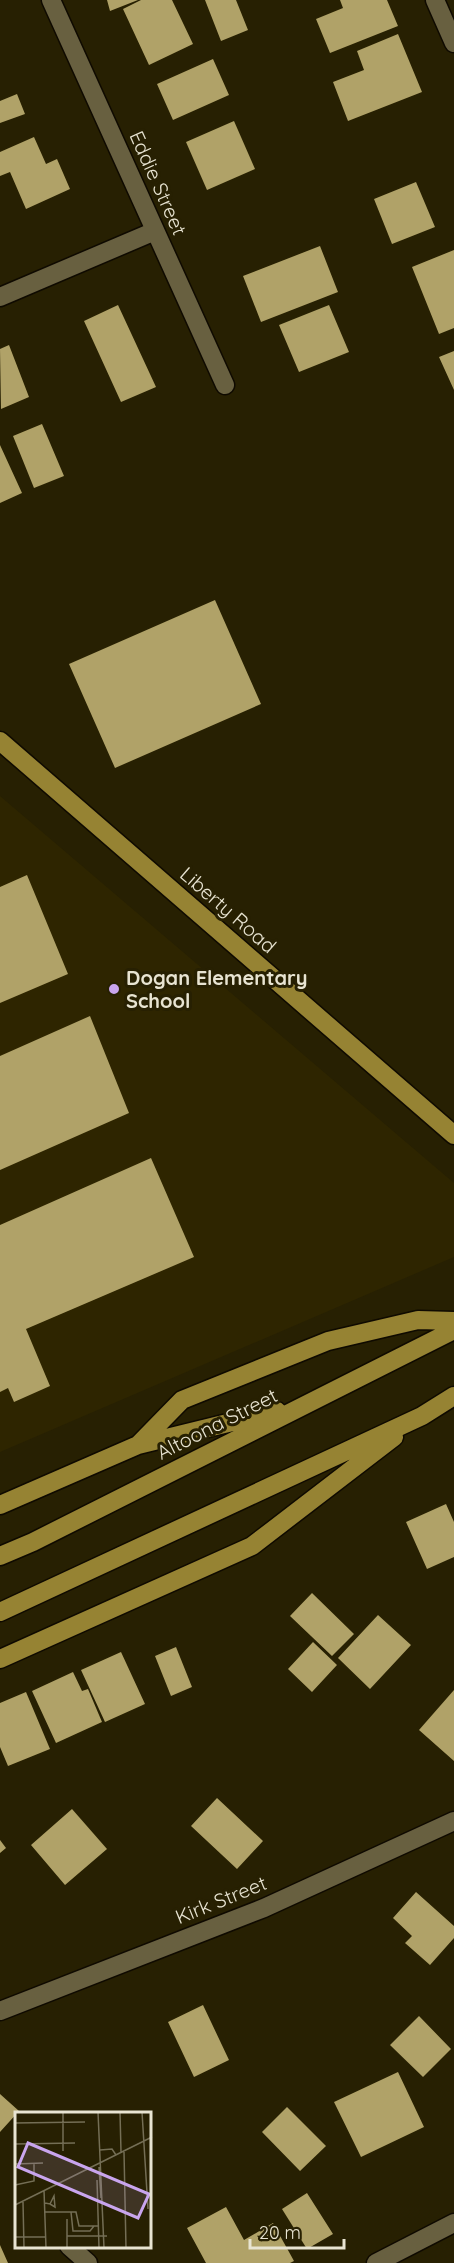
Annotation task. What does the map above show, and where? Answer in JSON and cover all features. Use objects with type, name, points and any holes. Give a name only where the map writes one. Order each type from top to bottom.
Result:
[{"type":"main road","name":"Liberty Road","points":[[0,741],[454,1136]]},
{"type":"main road","points":[[138,1444],[182,1400],[328,1341],[418,1320],[454,1321]]},
{"type":"main road","name":"Altoona Street","points":[[0,1556],[454,1330]]},
{"type":"main road","points":[[0,1659],[252,1546],[422,1416],[454,1396]]},
{"type":"main road","points":[[0,1505],[138,1444],[308,1403]]},
{"type":"main road","points":[[0,1612],[422,1416]]},
{"type":"street","name":"Eddie Street","points":[[51,0],[225,385]]},
{"type":"street","points":[[435,0],[454,43]]},
{"type":"street","points":[[0,297],[155,231]]},
{"type":"street","name":"Kirk Street","points":[[0,2011],[264,1908],[454,1821]]},
{"type":"street","points":[[376,2263],[454,2223]]},
{"type":"street","points":[[70,2248],[88,2263]]},
{"type":"shaded area","name":"Dogan Elementary School","points":[[0,796],[454,1183],[454,1257],[0,1452]]},
{"type":"building","points":[[107,0],[138,0],[110,11]]},
{"type":"building","points":[[141,0],[172,0],[193,44],[149,65],[123,9]]},
{"type":"building","points":[[205,0],[236,0],[248,30],[221,41]]},
{"type":"building","points":[[340,0],[387,0],[398,26],[330,53],[316,19],[343,8]]},
{"type":"building","points":[[398,34],[422,92],[348,121],[333,82],[364,70],[357,51]]},
{"type":"building","points":[[213,59],[229,95],[173,120],[157,84]]},
{"type":"building","points":[[17,94],[25,114],[0,123],[0,101]]},
{"type":"building","points":[[234,121],[255,169],[207,190],[186,142]]},
{"type":"building","points":[[34,137],[46,164],[57,159],[70,189],[26,209],[10,172],[0,176],[0,152]]},
{"type":"building","points":[[416,182],[435,227],[392,244],[374,199]]},
{"type":"building","points":[[320,246],[338,292],[261,322],[243,276]]},
{"type":"building","points":[[454,250],[454,328],[439,334],[412,267]]},
{"type":"building","points":[[118,305],[156,387],[121,402],[84,321]]},
{"type":"building","points":[[329,305],[349,352],[299,372],[279,325]]},
{"type":"building","points":[[9,345],[29,397],[1,409],[0,349]]},
{"type":"building","points":[[454,351],[454,390],[439,357]]},
{"type":"building","points":[[42,424],[64,476],[34,488],[13,436]]},
{"type":"building","points":[[0,445],[22,493],[0,503]]},
{"type":"building","points":[[215,600],[261,704],[115,768],[69,664]]},
{"type":"building","points":[[27,875],[68,974],[0,1003],[0,887]]},
{"type":"building","points":[[90,1016],[129,1113],[0,1170],[0,1056]]},
{"type":"building","points":[[151,1158],[194,1257],[26,1329],[50,1386],[14,1402],[8,1388],[0,1392],[0,1225]]},
{"type":"building","points":[[446,1504],[454,1522],[454,1557],[427,1569],[406,1522]]},
{"type":"building","points":[[312,1593],[354,1634],[332,1656],[290,1616]]},
{"type":"building","points":[[378,1615],[411,1645],[370,1689],[338,1658]]},
{"type":"building","points":[[313,1642],[337,1665],[312,1692],[288,1669]]},
{"type":"building","points":[[176,1647],[192,1687],[171,1696],[155,1656]]},
{"type":"building","points":[[121,1652],[145,1704],[105,1722],[81,1670]]},
{"type":"building","points":[[73,1672],[82,1691],[88,1689],[102,1722],[56,1743],[32,1691]]},
{"type":"building","points":[[454,1690],[454,1761],[419,1730]]},
{"type":"building","points":[[26,1692],[50,1749],[8,1766],[0,1747],[0,1703]]},
{"type":"building","points":[[217,1798],[263,1841],[237,1869],[191,1826]]},
{"type":"building","points":[[72,1809],[107,1849],[65,1885],[31,1845]]},
{"type":"building","points":[[0,1840],[6,1848],[0,1853]]},
{"type":"building","points":[[416,1892],[454,1926],[454,1938],[430,1965],[405,1943],[412,1936],[393,1918]]},
{"type":"building","points":[[203,2005],[229,2060],[194,2077],[168,2022]]},
{"type":"building","points":[[419,2016],[451,2049],[423,2077],[390,2045]]},
{"type":"building","points":[[398,2072],[424,2127],[361,2157],[334,2102]]},
{"type":"building","points":[[0,2094],[19,2111],[15,2112],[15,2115],[0,2132]]},
{"type":"building","points":[[287,2107],[326,2146],[300,2171],[262,2132]]},
{"type":"building","points":[[307,2193],[333,2234],[307,2249],[282,2209]]},
{"type":"building","points":[[226,2207],[244,2240],[273,2223],[294,2261],[290,2263],[206,2263],[187,2228]]},
{"type":"building","points":[[0,2245],[8,2263],[0,2263]]},
{"type":"place","name":"Dogan Elementary School","points":[[114,989]]}]
